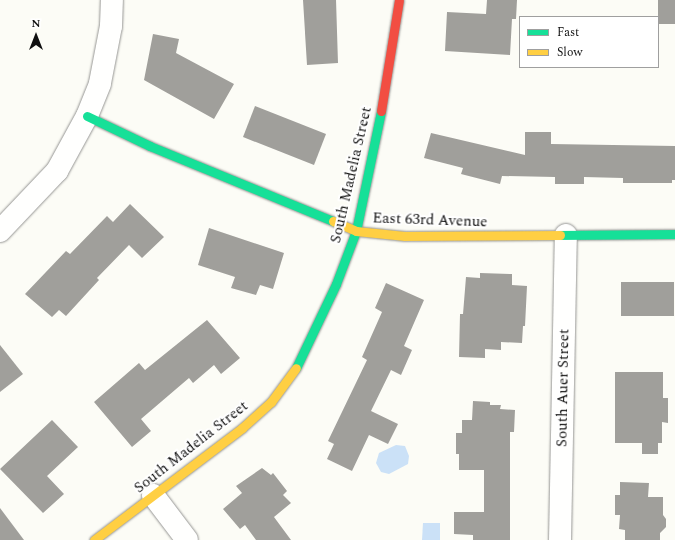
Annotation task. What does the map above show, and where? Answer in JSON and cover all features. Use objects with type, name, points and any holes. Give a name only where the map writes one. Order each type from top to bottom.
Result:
[{"type":"street","points":[[0,231],[57,171],[87,116],[100,83],[111,26],[112,0]]},
{"type":"street","name":"South Madelia Street","points":[[94,540],[242,428],[271,402],[286,384],[336,284],[356,230],[383,100],[399,0]]},
{"type":"street","name":"East 63rd Avenue","points":[[87,116],[150,146],[356,230],[405,236],[675,234]]},
{"type":"street","name":"South Auer Street","points":[[560,540],[566,235]]},
{"type":"street","points":[[153,495],[187,540]]},
{"type":"water","points":[[396,445],[405,446],[409,456],[408,464],[389,474],[381,472],[376,463],[379,453]]},
{"type":"water","points":[[423,523],[440,523],[440,540],[422,540]]},
{"type":"building","points":[[303,0],[336,0],[338,63],[307,65]]},
{"type":"building","points":[[487,0],[517,0],[516,19],[512,19],[510,55],[445,51],[447,12],[486,14]]},
{"type":"building","points":[[658,0],[675,0],[675,24],[659,24]]},
{"type":"building","points":[[153,34],[179,39],[176,53],[234,84],[214,119],[144,80]]},
{"type":"building","points":[[255,106],[326,134],[314,165],[243,137]]},
{"type":"building","points":[[525,132],[551,132],[551,144],[675,146],[675,180],[672,180],[672,183],[623,183],[623,178],[584,177],[584,184],[555,184],[555,177],[502,176],[500,184],[461,174],[463,168],[424,158],[431,133],[525,155]]},
{"type":"building","points":[[130,204],[164,237],[142,258],[129,245],[97,278],[99,280],[66,316],[59,310],[52,317],[25,294],[66,251],[70,254],[107,216],[113,222]]},
{"type":"building","points":[[209,228],[284,253],[273,289],[260,285],[256,295],[231,288],[235,277],[198,265]]},
{"type":"building","points":[[480,273],[512,274],[512,285],[527,286],[525,326],[523,326],[522,343],[501,342],[501,350],[485,349],[485,358],[459,357],[460,314],[463,314],[466,277],[480,278]]},
{"type":"building","points":[[621,282],[674,282],[674,316],[621,316]]},
{"type":"building","points":[[386,283],[424,300],[404,346],[412,350],[401,375],[391,370],[371,411],[398,424],[388,444],[369,435],[352,471],[327,459],[334,444],[328,441],[367,360],[362,357],[382,312],[375,308]]},
{"type":"building","points":[[207,320],[240,358],[221,374],[214,365],[193,383],[189,378],[141,419],[151,431],[132,447],[94,402],[139,363],[145,370]]},
{"type":"building","points":[[0,345],[23,374],[0,392]]},
{"type":"building","points":[[615,372],[663,372],[663,398],[668,398],[668,423],[662,422],[662,443],[658,443],[658,454],[642,454],[642,443],[615,443]]},
{"type":"building","points":[[473,401],[490,402],[490,405],[501,405],[500,409],[515,410],[514,432],[510,432],[510,540],[473,540],[473,535],[454,534],[454,512],[484,512],[484,470],[459,470],[459,454],[456,454],[456,433],[462,433],[462,420],[472,420]]},
{"type":"building","points":[[52,420],[78,447],[47,476],[64,494],[43,513],[0,469]]},
{"type":"building","points":[[262,468],[271,475],[273,473],[287,491],[283,495],[291,503],[274,517],[291,540],[256,540],[245,525],[240,529],[223,509],[242,493],[236,486]]},
{"type":"building","points":[[620,482],[649,483],[648,497],[663,497],[663,515],[666,519],[666,527],[660,533],[660,540],[625,540],[625,530],[619,529],[620,515],[615,515],[615,495],[620,495]]},
{"type":"building","points":[[0,508],[24,540],[0,540]]},
{"type":"traffic: fast","points":[[296,368],[336,284],[356,231],[381,111]]},
{"type":"traffic: fast","points":[[87,116],[150,146],[333,221]]},
{"type":"traffic: fast","points":[[560,235],[675,234]]},
{"type":"traffic: slow","points":[[333,221],[356,231],[405,236],[560,235]]},
{"type":"traffic: slow","points":[[94,540],[242,428],[271,402],[296,368]]},
{"type":"traffic: jam","points":[[381,111],[399,0]]}]
